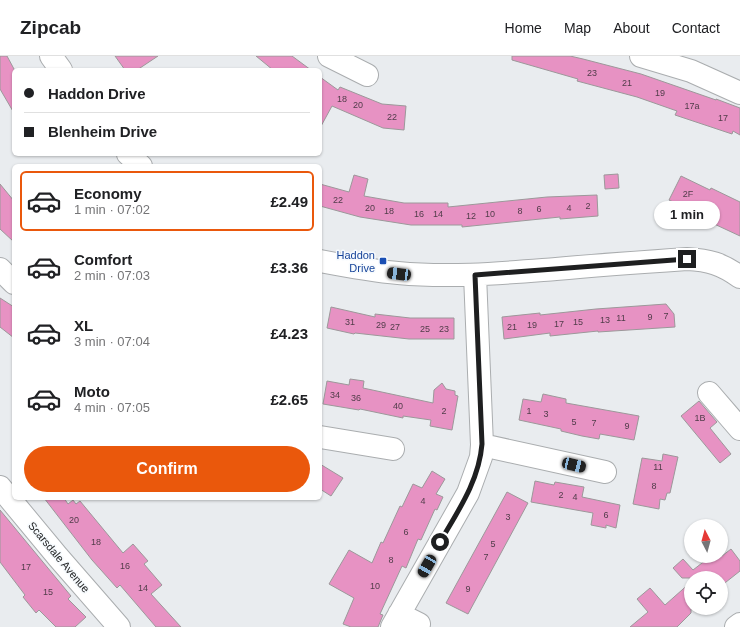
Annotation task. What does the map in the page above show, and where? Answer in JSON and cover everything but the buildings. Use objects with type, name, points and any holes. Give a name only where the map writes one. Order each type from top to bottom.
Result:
[{"type":"street","points":[[51,56],[60,68]]},
{"type":"street","points":[[641,56],[691,71],[740,93]]},
{"type":"street","points":[[342,59],[367,75]]},
{"type":"street","points":[[130,156],[139,164]]},
{"type":"street","points":[[322,260],[358,268],[399,274],[475,275],[687,259],[715,262],[740,277]]},
{"type":"street","points":[[0,269],[12,281]]},
{"type":"street","points":[[419,624],[396,621],[468,493],[481,457],[482,444],[475,275]]},
{"type":"street","points":[[708,393],[740,429]]},
{"type":"street","points":[[322,437],[393,448]]},
{"type":"street","points":[[482,444],[605,472]]},
{"type":"street","name":"Scarsdale Avenue","points":[[0,487],[119,627]]},
{"type":"street","points":[[736,627],[740,624]]},
{"type":"place","name":"Haddon Drive","points":[[383,261]]},
{"type":"route","points":[[440,542],[468,493],[481,457],[482,444],[475,275],[687,259]]}]
